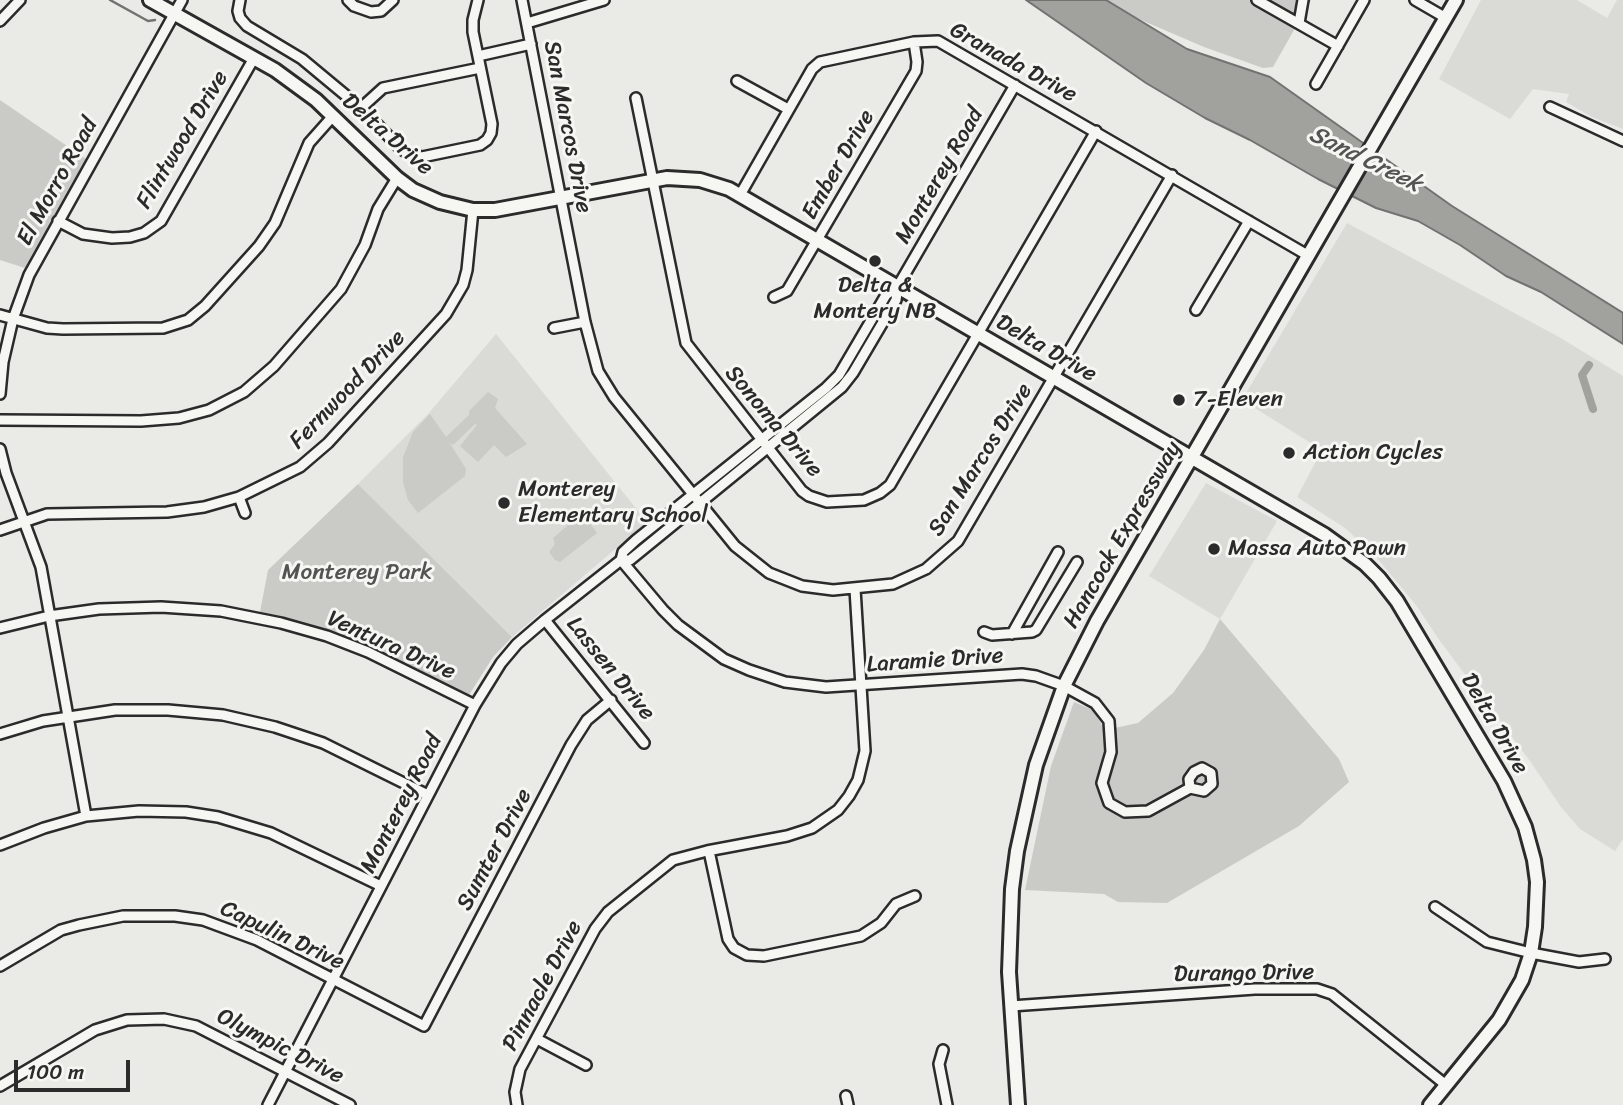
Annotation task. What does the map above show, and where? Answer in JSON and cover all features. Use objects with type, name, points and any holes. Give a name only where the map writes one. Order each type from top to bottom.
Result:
[{"type":"main road","name":"Delta Drive","points":[[150,0],[254,58],[296,85],[333,116],[397,178],[426,197],[456,207],[495,210],[652,180],[683,177],[715,183],[898,286],[1346,548],[1380,578],[1397,601],[1504,782],[1531,846],[1536,882],[1536,916],[1531,953],[1522,980],[1499,1020],[1430,1105]]},
{"type":"main road","name":"Hancock Expressway","points":[[1018,1105],[1011,1006],[1010,914],[1017,851],[1036,765],[1064,686],[1097,621],[1456,0]]},
{"type":"street","points":[[0,22],[20,0]]},
{"type":"street","name":"El Morro Road","points":[[0,394],[3,362],[13,319],[29,275],[182,0]]},
{"type":"street","points":[[240,0],[238,11],[247,26],[302,59],[361,108],[400,148],[410,155],[422,157],[480,145],[487,140],[492,124],[472,20],[478,0]]},
{"type":"street","points":[[348,0],[354,6],[371,12],[381,11],[393,0]]},
{"type":"street","name":"San Marcos Drive","points":[[522,0],[592,356],[604,382],[734,546],[769,573],[802,586],[833,590],[893,583],[926,569],[958,541],[1172,175]]},
{"type":"street","points":[[527,23],[604,0]]},
{"type":"street","points":[[1257,0],[1338,46]]},
{"type":"street","points":[[1299,23],[1303,0]]},
{"type":"street","points":[[1316,84],[1364,0]]},
{"type":"street","points":[[1415,0],[1446,18]]},
{"type":"street","name":"Granada Drive","points":[[740,195],[812,69],[820,62],[914,42],[938,41],[1309,256]]},
{"type":"street","name":"Ember Drive","points":[[774,297],[787,292],[916,71],[914,42]]},
{"type":"street","points":[[478,55],[531,44]]},
{"type":"street","name":"Flintwood Drive","points":[[58,221],[83,234],[112,237],[137,235],[161,221],[254,58]]},
{"type":"street","points":[[361,108],[383,88],[480,68]]},
{"type":"street","points":[[737,81],[788,109]]},
{"type":"street","name":"Monterey Road","points":[[621,560],[630,560],[832,396],[848,380],[896,300],[898,286],[1015,85]]},
{"type":"street","name":"Sonoma Drive","points":[[636,98],[686,344],[803,491],[827,502],[873,497],[890,485],[1096,131]]},
{"type":"street","points":[[1550,107],[1623,141]]},
{"type":"street","points":[[0,315],[47,328],[63,329],[163,328],[188,320],[205,306],[259,247],[275,223],[309,143],[333,116]]},
{"type":"street","points":[[0,420],[141,421],[179,418],[209,410],[244,392],[274,366],[341,289],[365,245],[378,209],[397,178]]},
{"type":"street","name":"Fernwood Drive","points":[[0,530],[25,520],[59,512],[186,510],[239,498],[286,475],[314,456],[446,314],[463,285],[467,270],[473,210]]},
{"type":"street","points":[[1196,310],[1249,221]]},
{"type":"street","name":"Monterey Road","points":[[268,1105],[475,705],[501,663],[517,644],[621,560],[623,552],[826,388],[839,375],[886,295],[898,286]]},
{"type":"street","points":[[554,328],[585,322]]},
{"type":"street","points":[[0,449],[6,473],[41,567],[86,816]]},
{"type":"street","points":[[239,498],[244,513]]},
{"type":"street","points":[[1012,634],[1058,552]]},
{"type":"street","name":"Laramie Drive","points":[[621,560],[663,610],[697,641],[724,659],[785,682],[826,687],[1022,674],[1036,676],[1064,686],[1096,703],[1109,721],[1111,752],[1102,783],[1109,803],[1125,812],[1148,811],[1190,788]]},
{"type":"street","points":[[984,632],[992,635],[1036,630],[1077,562]]},
{"type":"street","name":"Pinnacle Drive","points":[[517,1105],[515,1092],[520,1069],[600,920],[673,860],[799,833],[823,822],[838,810],[854,788],[866,751],[855,589]]},
{"type":"street","name":"Ventura Drive","points":[[0,628],[49,616],[99,609],[161,607],[212,610],[256,617],[327,636],[368,652],[475,705]]},
{"type":"street","name":"Lassen Drive","points":[[545,620],[644,743]]},
{"type":"street","name":"Sumter Drive","points":[[424,1026],[580,730],[587,720],[611,701]]},
{"type":"street","points":[[0,734],[68,716],[115,710],[202,712],[251,720],[323,743],[428,795]]},
{"type":"street","points":[[0,845],[44,828],[86,816],[115,812],[161,811],[218,817],[287,839],[381,886]]},
{"type":"street","points":[[709,851],[724,928],[734,947],[747,956],[764,956],[861,936],[881,923],[896,904],[915,896]]},
{"type":"street","points":[[1435,907],[1487,942],[1579,962],[1605,960]]},
{"type":"street","name":"Capulin Drive","points":[[0,965],[61,930],[113,918],[152,915],[203,920],[257,940],[424,1026]]},
{"type":"street","name":"Durango Drive","points":[[1011,1006],[1265,989],[1317,989],[1332,994],[1447,1085]]},
{"type":"street","name":"Olympic Drive","points":[[0,1086],[95,1030],[111,1023],[144,1018],[179,1021],[196,1026],[350,1105]]},
{"type":"street","points":[[537,1039],[586,1065]]},
{"type":"street","points":[[943,1050],[939,1064],[947,1105]]},
{"type":"shaded area","points":[[1481,0],[1577,0],[1607,18],[1617,0],[1623,0],[1623,129],[1592,117],[1566,102],[1569,94],[1533,89],[1510,119],[1439,79]]},
{"type":"shaded area","points":[[1347,223],[1559,337],[1623,376],[1623,839],[1615,851],[1580,829],[1561,807],[1416,605],[1377,558],[1345,528],[1297,497],[1322,450],[1242,400]]},
{"type":"shaded area","name":"Monterey Elementary School","points":[[496,334],[647,522],[512,637],[358,484],[428,414]]},
{"type":"shaded area","name":"Massa Auto Pawn","points":[[1206,483],[1277,521],[1220,619],[1149,576]]},
{"type":"green space","points":[[1106,0],[1311,0],[1273,67],[1263,68],[1204,47],[1125,13]]},
{"type":"green space","points":[[0,100],[86,159],[25,268],[0,260]]},
{"type":"green space","points":[[488,392],[498,399],[495,408],[527,444],[506,457],[494,445],[478,462],[460,446],[477,425],[475,424],[453,445],[449,442],[466,469],[465,476],[418,513],[408,500],[403,482],[403,457],[413,432],[430,414],[446,437]]},
{"type":"green space","name":"Monterey Park","points":[[358,484],[512,637],[493,657],[469,695],[362,643],[294,620],[260,612],[268,570]]},
{"type":"green space","points":[[580,515],[584,515],[597,533],[560,562],[555,560],[549,552],[555,544],[553,538]]},
{"type":"green space","points":[[1220,619],[1339,759],[1349,782],[1299,826],[1167,903],[1118,902],[1104,894],[1025,890],[1051,766],[1074,702],[1093,710],[1105,730],[1138,723],[1173,693],[1204,650]]},
{"type":"water","name":"Sand Creek","points":[[1026,0],[1106,0],[1187,49],[1270,77],[1452,206],[1623,313],[1623,344],[1541,292],[1506,276],[1418,221],[1376,208],[1205,118],[1146,83]]},
{"type":"waterway","points":[[110,0],[148,21],[155,20]]},
{"type":"waterway","points":[[1589,365],[1582,375],[1593,409]]},
{"type":"place","name":"Delta & Montery NB","points":[[875,261]]},
{"type":"place","name":"7-Eleven","points":[[1179,400]]},
{"type":"place","name":"Action Cycles","points":[[1289,453]]},
{"type":"place","name":"Monterey Elementary School","points":[[504,503]]},
{"type":"place","name":"Massa Auto Pawn","points":[[1214,549]]}]
